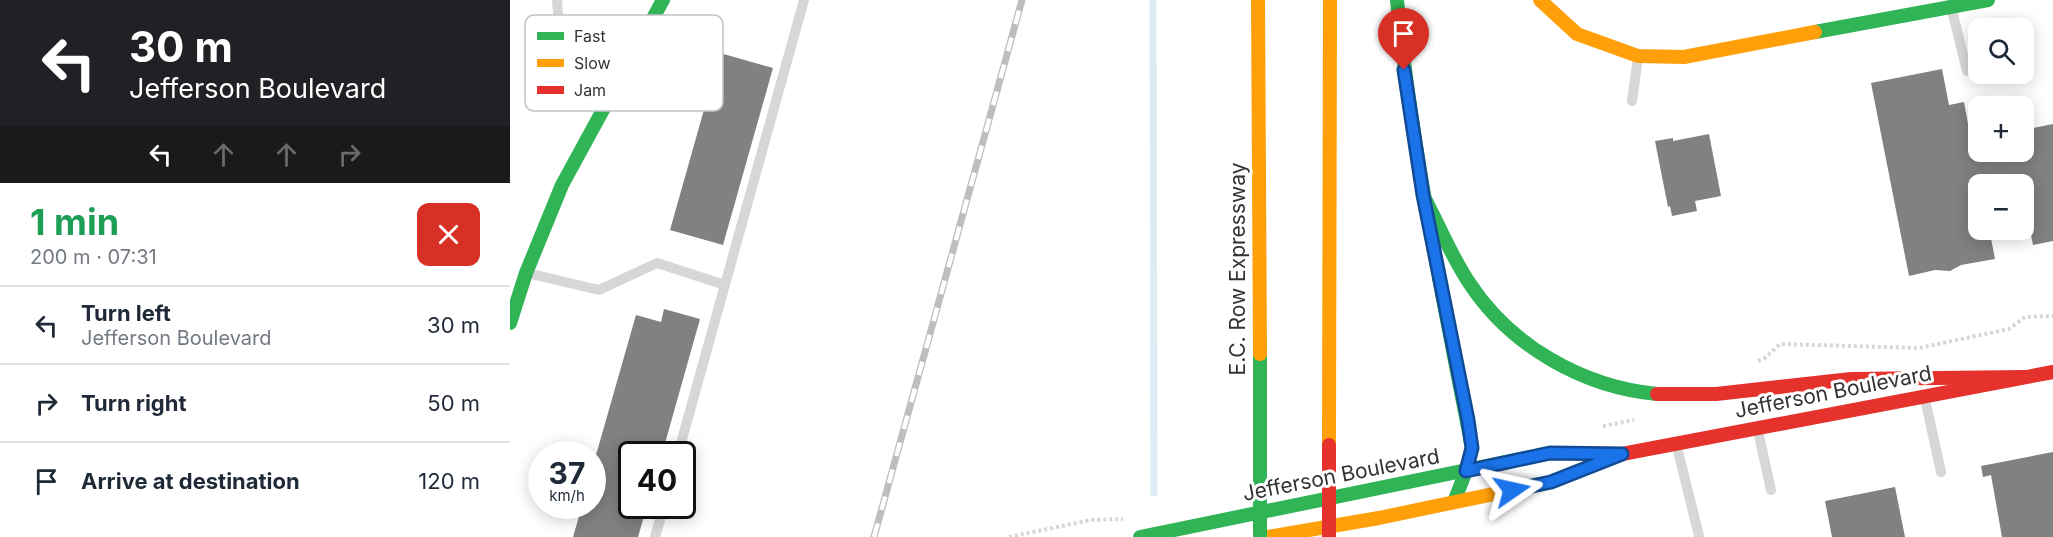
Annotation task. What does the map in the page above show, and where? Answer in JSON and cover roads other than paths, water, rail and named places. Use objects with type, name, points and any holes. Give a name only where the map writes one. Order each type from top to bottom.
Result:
[{"type":"main road","points":[[655,15],[663,0]]},
{"type":"main road","name":"E.C. Row Expressway","points":[[1258,0],[1260,537]]},
{"type":"main road","points":[[1329,537],[1330,0]]},
{"type":"main road","points":[[1397,0],[1404,70],[1423,195],[1472,448],[1454,502]]},
{"type":"main road","points":[[1540,0],[1577,34],[1638,56],[1684,57],[1988,0]]},
{"type":"main road","points":[[510,323],[526,273],[562,185],[602,111]]},
{"type":"main road","points":[[1423,195],[1477,294],[1502,322],[1529,346],[1550,360],[1608,385],[1669,395],[1765,390],[1852,379],[2024,377]]},
{"type":"main road","name":"Jefferson Boulevard","points":[[1268,537],[1380,518],[1551,482],[1622,454],[2053,372]]},
{"type":"main road","name":"Jefferson Boulevard","points":[[1140,537],[1550,453],[1622,454]]},
{"type":"main road","points":[[1323,537],[1380,518]]},
{"type":"lane","points":[[557,0],[558,15]]},
{"type":"lane","points":[[682,441],[804,0]]},
{"type":"lane","points":[[1952,7],[1967,71]]},
{"type":"lane","points":[[1632,101],[1638,56]]},
{"type":"lane","points":[[526,273],[599,290],[657,263],[725,285]]},
{"type":"lane","points":[[1924,396],[1941,471]]},
{"type":"lane","points":[[1757,428],[1771,490]]},
{"type":"lane","points":[[1677,443],[1699,536]]},
{"type":"lane","points":[[655,537],[660,519]]},
{"type":"waterway","points":[[1153,0],[1154,493]]},
{"type":"railway","points":[[874,537],[1022,0]]}]
